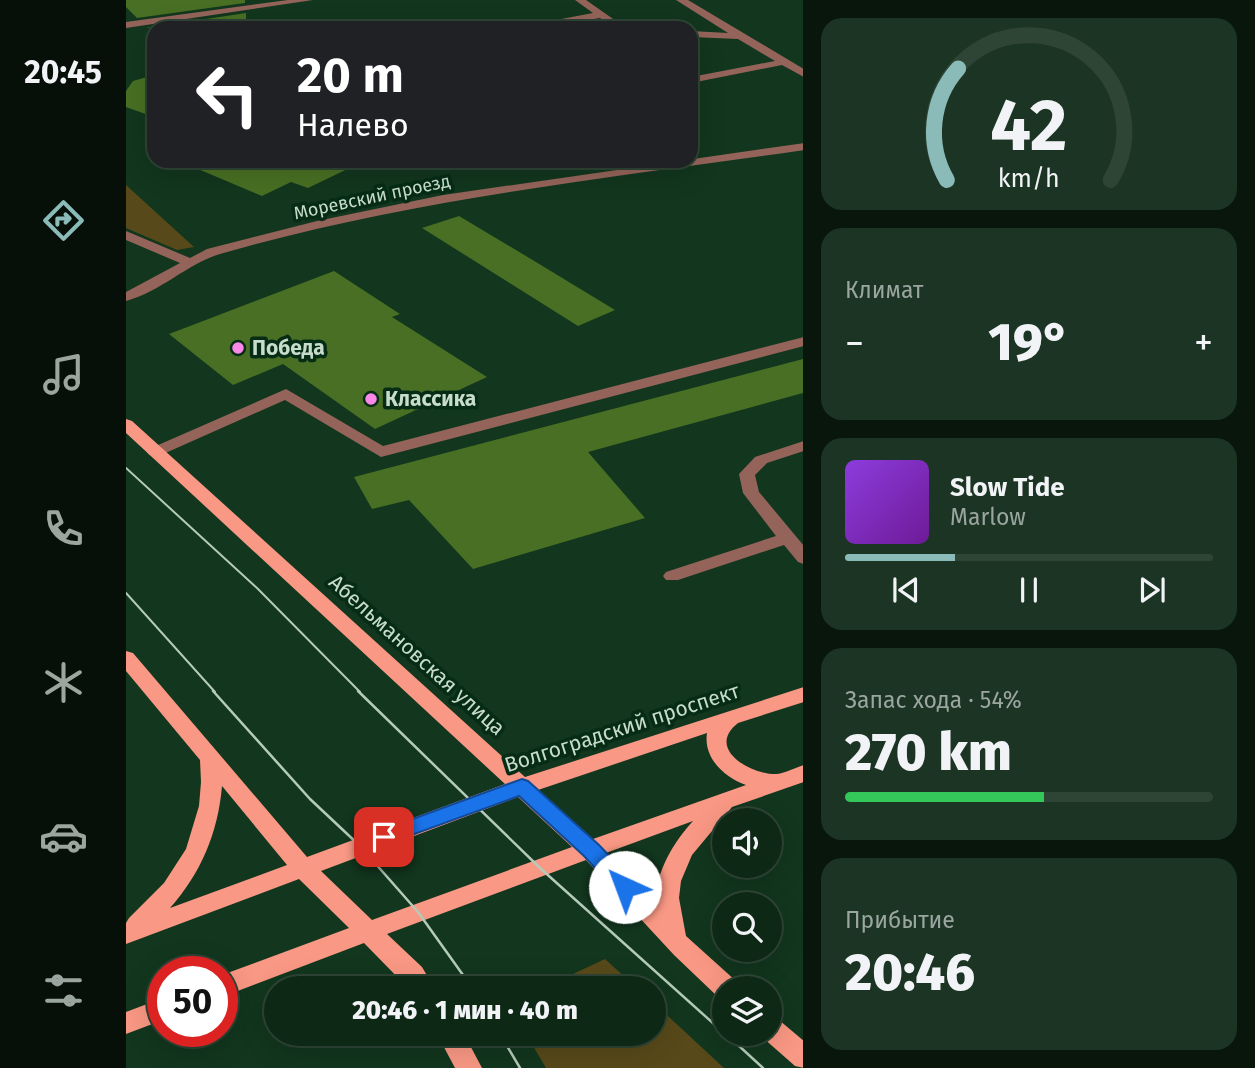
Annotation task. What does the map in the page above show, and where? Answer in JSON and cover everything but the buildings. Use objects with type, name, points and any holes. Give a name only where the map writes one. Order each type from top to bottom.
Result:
[{"type":"main road","name":"Абельмановская улица","points":[[126,424],[591,851],[682,948],[713,976]]},
{"type":"main road","points":[[126,658],[304,869],[414,976]]},
{"type":"main road","name":"Волгоградский проспект","points":[[126,934],[457,810],[803,694]]},
{"type":"main road","points":[[737,715],[725,722],[718,731],[715,742],[727,765],[756,780],[773,781],[796,776]]},
{"type":"main road","points":[[126,934],[164,902],[187,869],[200,843],[213,784],[210,757]]},
{"type":"main road","points":[[238,980],[515,876],[796,776]]},
{"type":"main road","points":[[682,948],[667,917],[668,888],[678,856],[698,828],[729,800]]},
{"type":"main road","points":[[126,1023],[147,1015]]},
{"type":"main road","points":[[782,1039],[803,1058]]},
{"type":"main road","points":[[457,1046],[469,1068]]},
{"type":"street","points":[[155,21],[308,0]]},
{"type":"street","points":[[580,0],[611,21]]},
{"type":"street","points":[[681,0],[803,74]]},
{"type":"street","points":[[564,21],[602,15]]},
{"type":"street","points":[[126,25],[147,22]]},
{"type":"street","points":[[698,34],[741,36]]},
{"type":"street","points":[[698,79],[784,62]]},
{"type":"street","name":"Моревский проезд","points":[[698,161],[803,146]]},
{"type":"street","name":"Моревский проезд","points":[[126,297],[188,262],[212,252],[317,225],[443,199],[654,168]]},
{"type":"street","points":[[126,235],[188,262]]},
{"type":"street","points":[[155,452],[286,394],[381,452],[803,341]]},
{"type":"street","points":[[803,446],[761,460],[747,474],[751,493],[803,558]]},
{"type":"street","points":[[672,576],[787,538]]},
{"type":"shaded area","points":[[126,185],[194,247],[177,250],[126,228]]},
{"type":"shaded area","points":[[605,959],[624,976],[569,976]]},
{"type":"shaded area","points":[[666,1014],[724,1068],[546,1068],[533,1046],[666,1046]]},
{"type":"tram line","points":[[126,468],[257,588],[360,692]]},
{"type":"tram line","points":[[126,593],[215,692]]},
{"type":"tram line","points":[[213,691],[310,799],[360,846],[418,912],[464,976]]},
{"type":"tram line","points":[[358,691],[540,868],[712,1022]]},
{"type":"tram line","points":[[507,1046],[520,1068]]},
{"type":"tram line","points":[[739,1046],[763,1068]]},
{"type":"place","name":"Победа","points":[[238,348]]},
{"type":"place","name":"Классика","points":[[371,399]]},
{"type":"route","points":[[384,837],[522,787],[591,851],[625,887]]}]
